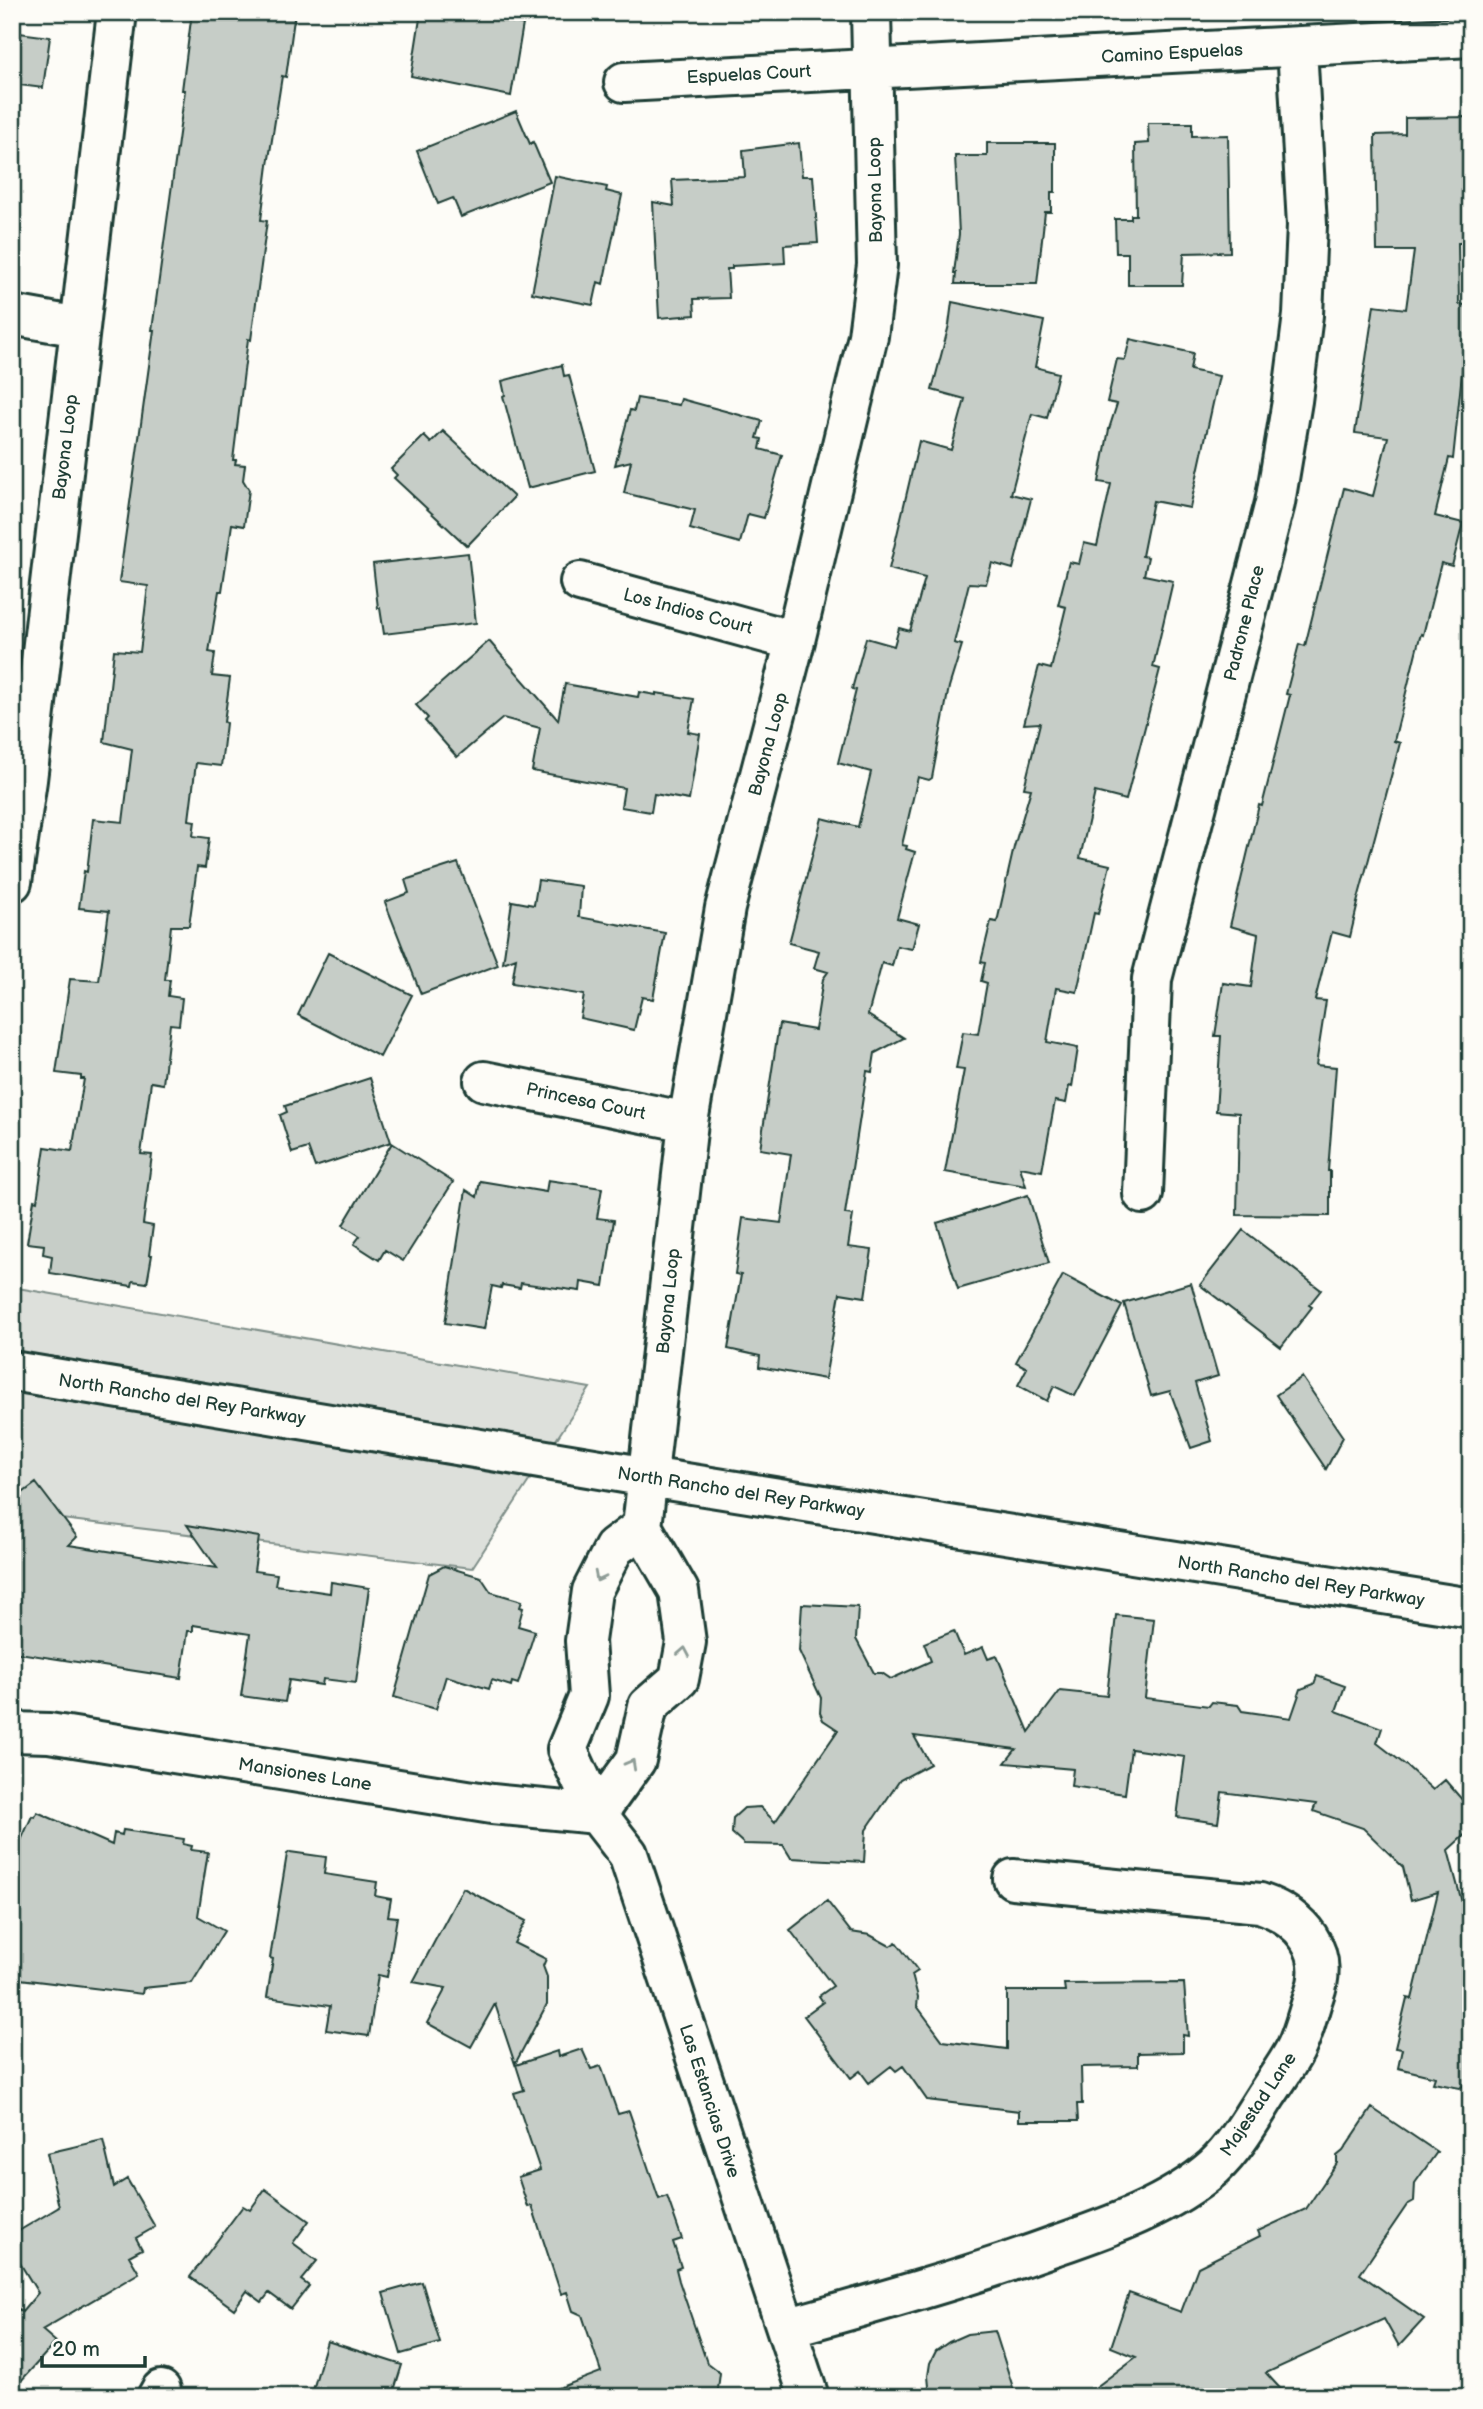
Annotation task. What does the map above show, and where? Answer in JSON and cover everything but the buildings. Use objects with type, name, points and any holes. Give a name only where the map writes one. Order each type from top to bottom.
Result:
[{"type":"street","name":"Bayona Loop","points":[[12,882],[20,779],[117,12]]},
{"type":"street","name":"Bayona Loop","points":[[648,1477],[688,1122],[726,908],[795,641],[868,336],[877,265],[871,12]]},
{"type":"street","name":"Camino Espuelas","points":[[873,67],[1471,37]]},
{"type":"street","name":"Padrone Place","points":[[1143,1194],[1152,979],[1275,503],[1292,401],[1303,315],[1307,225],[1297,47]]},
{"type":"street","name":"Espuelas Court","points":[[624,82],[873,67]]},
{"type":"street","points":[[12,315],[79,327]]},
{"type":"street","name":"Los Indios Court","points":[[580,582],[795,641]]},
{"type":"street","name":"Princesa Court","points":[[484,1081],[688,1122]]},
{"type":"street","name":"North Rancho del Rey Parkway","points":[[12,1371],[648,1477],[1471,1608]]},
{"type":"street","points":[[597,1814],[636,1760],[648,1706],[679,1679],[687,1642],[679,1591],[642,1527],[648,1477]]},
{"type":"street","name":"Las Estancias Drive","points":[[642,1527],[614,1548],[592,1591],[586,1641],[589,1696],[566,1749],[597,1814],[628,1854],[809,2397]]},
{"type":"street","points":[[589,1696],[648,1706]]},
{"type":"street","name":"Mansiones Lane","points":[[12,1732],[48,1733],[492,1804],[597,1814]]},
{"type":"street","name":"Majestad Lane","points":[[786,2328],[931,2288],[999,2266],[1112,2226],[1172,2197],[1216,2165],[1234,2145],[1296,2049],[1320,1980],[1314,1947],[1293,1918],[1260,1903],[1013,1879]]},
{"type":"shaded area","points":[[12,1287],[590,1388],[472,1568],[12,1513]]}]
